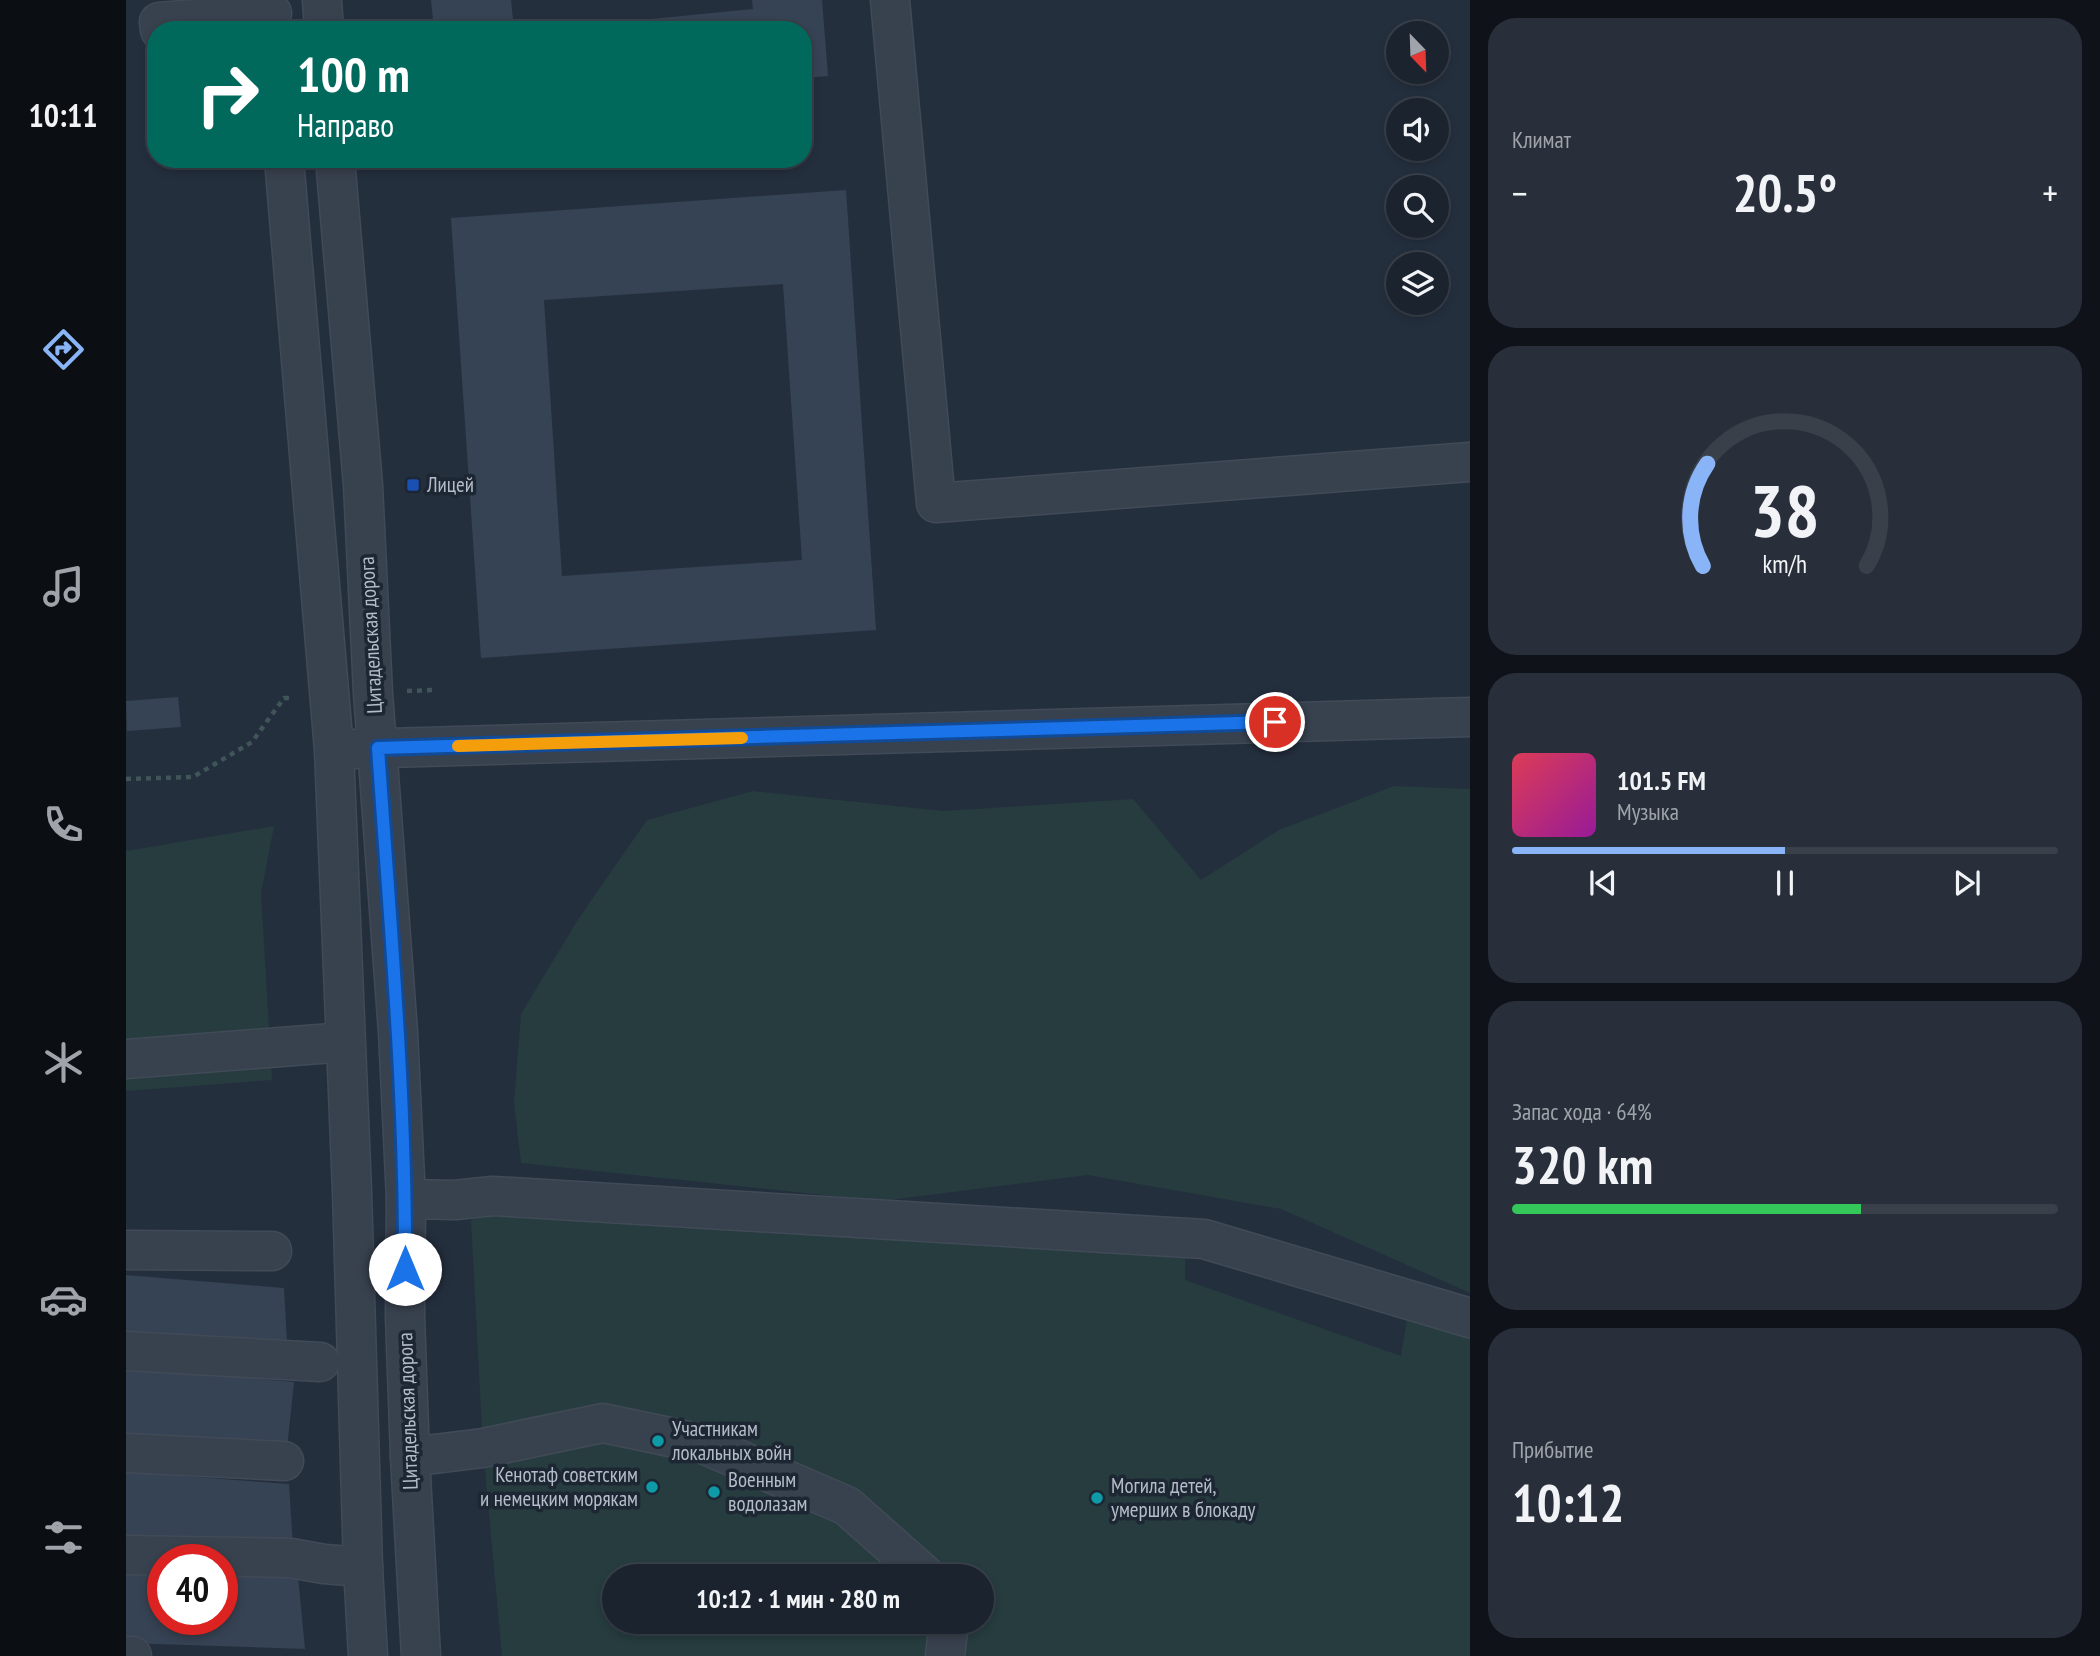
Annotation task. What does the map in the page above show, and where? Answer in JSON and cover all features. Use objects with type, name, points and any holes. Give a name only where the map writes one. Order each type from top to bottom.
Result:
[{"type":"street","points":[[321,0],[323,21]]},
{"type":"street","points":[[890,0],[936,503],[1470,462]]},
{"type":"street","points":[[173,21],[272,14]]},
{"type":"street","points":[[285,168],[334,750],[368,1656]]},
{"type":"street","name":"Цитадельская дорога","points":[[336,168],[363,485],[398,1032],[406,1199],[405,1316],[410,1457],[421,1656]]},
{"type":"street","points":[[334,750],[1470,717]]},
{"type":"street","points":[[126,1059],[345,1042]]},
{"type":"street","points":[[406,1199],[455,1200],[493,1196],[1204,1239],[1470,1318]]},
{"type":"street","points":[[126,1250],[272,1251]]},
{"type":"street","points":[[126,1351],[320,1362]]},
{"type":"street","points":[[410,1457],[483,1448],[603,1423],[703,1444],[847,1506],[912,1564]]},
{"type":"street","points":[[126,1453],[284,1461]]},
{"type":"street","points":[[126,1555],[291,1558],[363,1567]]},
{"type":"street","points":[[945,1656],[947,1634]]},
{"type":"street","points":[[126,1656],[132,1656]]},
{"type":"path","points":[[126,779],[193,777],[251,742],[284,698]]},
{"type":"green space","points":[[1394,786],[1470,789],[1470,1293],[1281,1209],[1088,1175],[881,1201],[521,1163],[514,1103],[521,1014],[579,918],[647,820],[753,791],[943,811],[1133,799],[1201,880],[1279,830]]},
{"type":"green space","points":[[274,826],[261,893],[272,1080],[126,1091],[126,851]]},
{"type":"green space","points":[[492,1211],[1185,1246],[1185,1280],[1401,1356],[1408,1313],[1470,1334],[1470,1656],[502,1656],[483,1448],[471,1220]]},
{"type":"building","points":[[431,0],[511,0],[513,21],[433,21]]},
{"type":"building","points":[[752,0],[822,0],[828,76],[812,77],[812,21],[631,21],[753,9]]},
{"type":"building","points":[[846,190],[876,630],[481,658],[451,218]],"holes":[[[783,284],[802,560],[562,576],[544,300]]]},
{"type":"building","points":[[178,697],[181,727],[127,731],[126,701]]},
{"type":"building","points":[[126,1275],[284,1288],[287,1343],[126,1334]]},
{"type":"building","points":[[126,1367],[294,1382],[287,1448],[126,1438]]},
{"type":"building","points":[[126,1472],[289,1484],[293,1548],[126,1541]]},
{"type":"building","points":[[126,1573],[147,1574],[147,1635],[238,1635],[238,1575],[298,1577],[305,1649],[126,1643]]},
{"type":"slow traffic","points":[[458,746],[742,738]]},
{"type":"place","name":"Лицей","points":[[413,485]]},
{"type":"place","name":"Участникам локальных войн","points":[[658,1441]]},
{"type":"place","name":"Кенотаф советским и немецким морякам","points":[[652,1487]]},
{"type":"place","name":"Военным водолазам","points":[[714,1492]]},
{"type":"place","name":"Могила детей, умерших в блокаду","points":[[1097,1498]]},
{"type":"route","points":[[405,1269],[406,1199],[398,1032],[378,748],[1275,722]]}]
